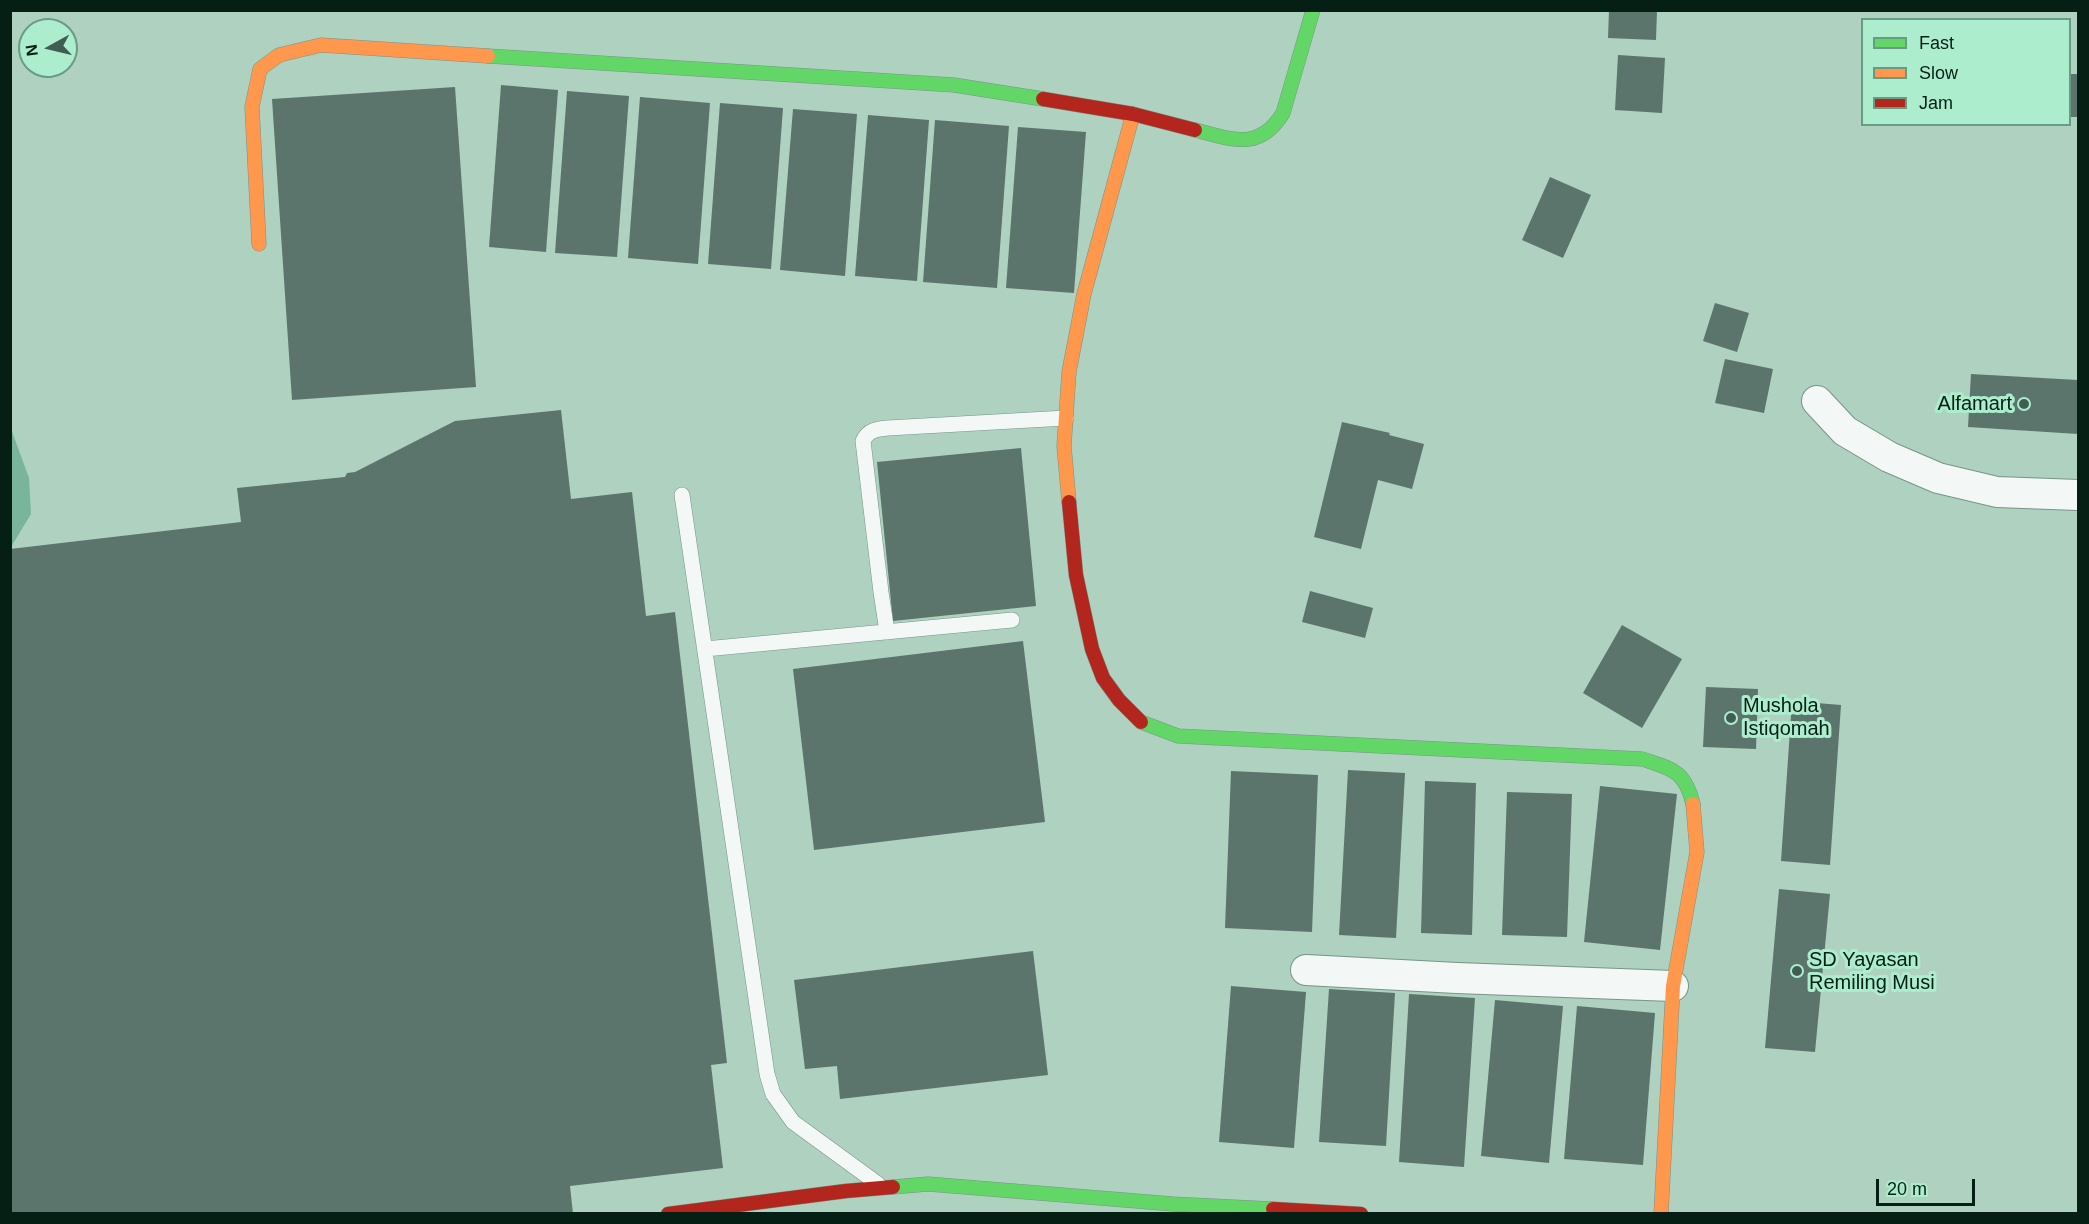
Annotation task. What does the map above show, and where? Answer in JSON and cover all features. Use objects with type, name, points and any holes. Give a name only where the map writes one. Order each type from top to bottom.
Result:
[{"type":"street","points":[[259,244],[252,107],[260,69],[279,55],[321,45],[954,85],[1133,114],[1231,139],[1252,140],[1275,126],[1283,113],[1300,47],[1313,10]]},
{"type":"street","points":[[1133,114],[1084,294],[1069,372],[1064,446],[1076,575],[1092,649],[1103,678],[1119,700],[1143,724],[1178,736],[1642,759],[1674,770],[1682,777],[1691,797],[1695,815],[1697,852],[1673,986],[1661,1214]]},
{"type":"street","points":[[1817,401],[1845,431],[1889,457],[1938,478],[1996,492],[2079,495]]},
{"type":"street","points":[[1306,970],[1673,986]]},
{"type":"street","points":[[668,1214],[883,1187],[928,1184],[1171,1209],[1361,1214]]},
{"type":"lane","points":[[887,632],[880,592],[863,441],[866,435],[875,429],[1066,418]]},
{"type":"lane","points":[[682,495],[767,1074],[773,1094],[793,1122],[883,1187]]},
{"type":"lane","points":[[705,649],[1012,620]]},
{"type":"shaded area","points":[[10,426],[29,478],[31,514],[11,547]]},
{"type":"building","points":[[1609,10],[1657,10],[1656,40],[1608,38]]},
{"type":"building","points":[[1618,55],[1665,58],[1662,113],[1615,110]]},
{"type":"building","points":[[2071,74],[2078,74],[2078,117],[2071,117]]},
{"type":"building","points":[[501,85],[558,90],[546,252],[489,247]]},
{"type":"building","points":[[455,87],[476,387],[292,400],[272,99]]},
{"type":"building","points":[[567,91],[629,96],[617,257],[555,253]]},
{"type":"building","points":[[640,97],[710,103],[698,264],[628,258]]},
{"type":"building","points":[[720,103],[783,108],[771,269],[708,264]]},
{"type":"building","points":[[793,109],[857,114],[845,276],[780,270]]},
{"type":"building","points":[[868,115],[929,120],[917,281],[855,276]]},
{"type":"building","points":[[935,120],[1009,126],[997,288],[923,282]]},
{"type":"building","points":[[1018,127],[1086,132],[1074,293],[1006,288]]},
{"type":"building","points":[[1550,177],[1591,195],[1563,258],[1522,240]]},
{"type":"building","points":[[1715,303],[1749,313],[1737,352],[1703,341]]},
{"type":"building","points":[[1725,359],[1773,369],[1764,413],[1715,403]]},
{"type":"building","name":"Alfamart","points":[[1971,374],[2078,380],[2078,434],[1968,427]]},
{"type":"building","points":[[561,410],[571,499],[632,492],[646,616],[675,612],[727,1063],[711,1065],[723,1168],[570,1186],[573,1214],[10,1214],[10,549],[241,522],[237,488],[345,477],[347,473],[355,472],[455,421]]},
{"type":"building","points":[[1342,422],[1390,433],[1389,435],[1424,444],[1412,489],[1378,480],[1361,549],[1314,537]]},
{"type":"building","points":[[1021,448],[1036,606],[893,621],[877,462]]},
{"type":"building","points":[[1310,591],[1373,608],[1365,638],[1302,622]]},
{"type":"building","points":[[1622,625],[1682,659],[1642,728],[1583,693]]},
{"type":"building","points":[[1023,641],[1045,822],[814,850],[793,669]]},
{"type":"building","name":"Mushola Istiqomah","points":[[1706,687],[1758,689],[1756,749],[1703,747]]},
{"type":"building","points":[[1792,701],[1841,705],[1830,865],[1781,861]]},
{"type":"building","points":[[1348,770],[1405,773],[1396,938],[1339,935]]},
{"type":"building","points":[[1231,771],[1318,775],[1312,932],[1225,928]]},
{"type":"building","points":[[1425,781],[1476,783],[1472,935],[1421,933]]},
{"type":"building","points":[[1600,786],[1677,794],[1660,950],[1584,942]]},
{"type":"building","points":[[1507,792],[1572,794],[1567,937],[1502,935]]},
{"type":"building","name":"SD Yayasan Remiling Musi","points":[[1779,889],[1830,894],[1815,1052],[1765,1048]]},
{"type":"building","points":[[1033,951],[1048,1075],[840,1099],[837,1066],[805,1069],[794,980]]},
{"type":"building","points":[[1231,986],[1306,992],[1294,1148],[1219,1142]]},
{"type":"building","points":[[1329,989],[1395,993],[1386,1146],[1319,1142]]},
{"type":"building","points":[[1409,994],[1475,998],[1464,1167],[1399,1162]]},
{"type":"building","points":[[1495,1000],[1563,1006],[1549,1163],[1481,1156]]},
{"type":"building","points":[[1577,1006],[1655,1013],[1643,1165],[1564,1159]]},
{"type":"traffic: fast","points":[[1195,130],[1244,140],[1254,138],[1274,125],[1283,113],[1313,10]]},
{"type":"traffic: fast","points":[[488,56],[954,85],[1043,99]]},
{"type":"traffic: fast","points":[[1141,722],[1178,736],[1642,759],[1676,772],[1686,784],[1693,804]]},
{"type":"traffic: fast","points":[[893,1187],[928,1184],[1173,1204],[1273,1209]]},
{"type":"traffic: slow","points":[[259,244],[252,107],[260,69],[279,55],[321,45],[488,56]]},
{"type":"traffic: slow","points":[[1069,502],[1064,446],[1069,372],[1084,294],[1133,114]]},
{"type":"traffic: slow","points":[[1661,1214],[1673,986],[1697,852],[1693,804]]},
{"type":"traffic: jam","points":[[1043,99],[1133,114],[1195,130]]},
{"type":"traffic: jam","points":[[1069,502],[1076,575],[1092,649],[1103,678],[1119,700],[1141,722]]},
{"type":"traffic: jam","points":[[668,1214],[893,1187]]},
{"type":"traffic: jam","points":[[1273,1209],[1361,1214]]},
{"type":"place","name":"Alfamart","points":[[2024,404]]},
{"type":"place","name":"Mushola Istiqomah","points":[[1731,718]]},
{"type":"place","name":"SD Yayasan Remiling Musi","points":[[1797,971]]}]
